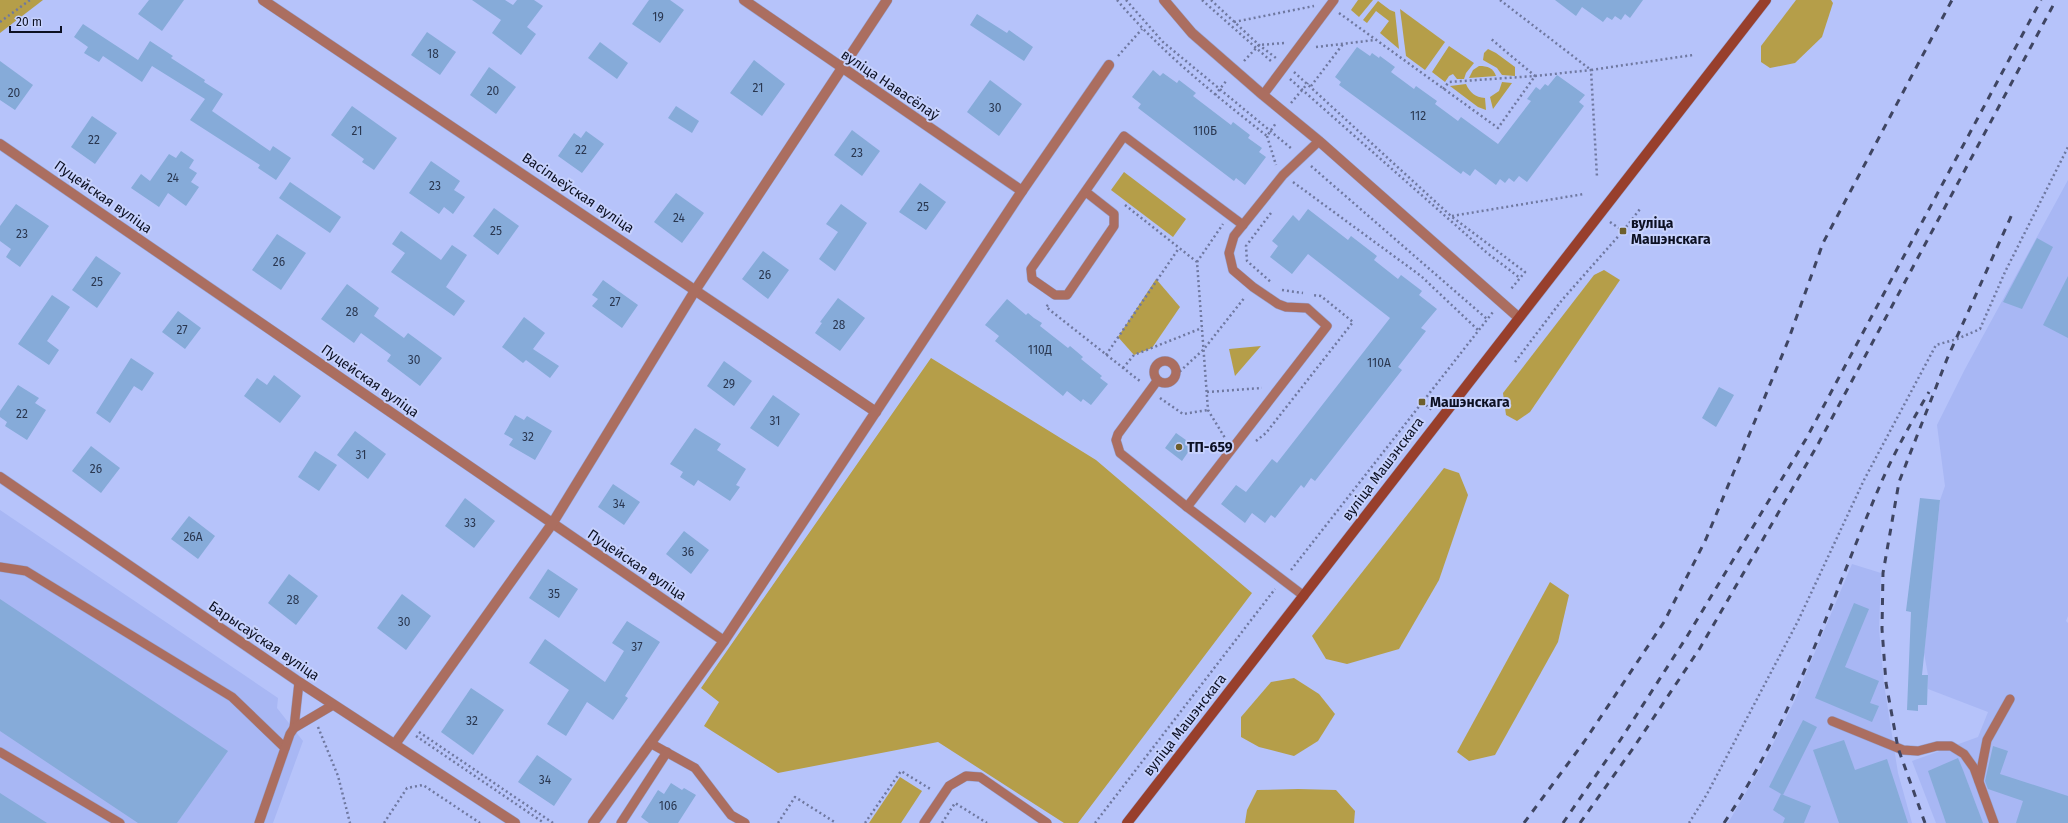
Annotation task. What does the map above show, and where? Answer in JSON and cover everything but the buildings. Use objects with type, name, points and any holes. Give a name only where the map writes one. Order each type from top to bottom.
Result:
[{"type":"main road","name":"вуліца Машэнскага","points":[[1126,823],[1766,0]]},
{"type":"street","name":"Васільеўская вуліца","points":[[263,0],[696,289],[876,412]]},
{"type":"street","name":"вуліца Навасёлаў","points":[[744,0],[842,69],[1022,191]]},
{"type":"street","points":[[395,744],[552,524],[696,289],[887,0]]},
{"type":"street","points":[[1164,0],[1192,33],[1263,95],[1319,141],[1518,317]]},
{"type":"street","points":[[593,823],[724,641],[1022,191],[1109,65]]},
{"type":"street","name":"Пуцейская вуліца","points":[[0,144],[724,641]]},
{"type":"street","name":"Барысаўская вуліца","points":[[0,478],[299,682],[515,823]]},
{"type":"lane","points":[[1263,95],[1332,3]]},
{"type":"lane","points":[[1086,192],[1114,214],[1114,226],[1067,295],[1055,295],[1032,279],[1031,269],[1124,136],[1243,225]]},
{"type":"lane","points":[[1187,507],[1327,326],[1308,308],[1286,307],[1278,304],[1253,287],[1233,270],[1229,252],[1234,236],[1283,174],[1319,141]]},
{"type":"lane","points":[[1160,361],[1171,362],[1174,365],[1176,375],[1170,382],[1165,384],[1157,381],[1154,374],[1154,369],[1160,361]]},
{"type":"lane","points":[[1157,381],[1118,434],[1116,440],[1120,453],[1187,507],[1304,596]]},
{"type":"lane","points":[[0,567],[26,571],[232,697],[285,748]]},
{"type":"lane","points":[[258,823],[285,748],[294,728],[299,682]]},
{"type":"lane","points":[[1978,782],[1987,740],[2010,699]]},
{"type":"lane","points":[[294,728],[313,715],[334,705]]},
{"type":"lane","points":[[1832,721],[1903,750],[1918,751],[1937,746],[1951,746],[1964,754],[1969,760],[1994,823]]},
{"type":"lane","points":[[650,743],[695,768],[731,815],[745,823]]},
{"type":"lane","points":[[0,752],[120,823]]},
{"type":"lane","points":[[620,823],[667,752]]},
{"type":"lane","points":[[924,823],[949,786],[966,776],[980,777],[1047,823]]},
{"type":"path","points":[[0,22],[30,0]]},
{"type":"path","points":[[1117,0],[1142,29],[1215,95],[1259,45]]},
{"type":"path","points":[[1202,0],[1256,49],[1311,86],[1451,216],[1525,272],[1511,289]]},
{"type":"path","points":[[1211,0],[1486,252],[1520,278]]},
{"type":"path","points":[[1310,12],[1319,0]]},
{"type":"path","points":[[1500,0],[1591,70],[1597,177]]},
{"type":"path","points":[[1234,22],[1332,3],[1375,40],[1498,128],[1535,76]]},
{"type":"path","points":[[1109,65],[1142,29]]},
{"type":"path","points":[[1259,45],[1285,44],[1289,38]]},
{"type":"path","points":[[1490,38],[1535,76]]},
{"type":"path","points":[[1316,47],[1375,40]]},
{"type":"path","points":[[1311,86],[1343,44]]},
{"type":"path","points":[[1443,89],[1448,82],[1535,76],[1693,56]]},
{"type":"path","points":[[1267,136],[1278,172],[1283,174]]},
{"type":"path","points":[[1689,823],[1707,794],[1798,621],[1864,480],[1936,345],[1957,339],[1980,329],[2005,272],[2068,147]]},
{"type":"path","points":[[1294,183],[1421,276],[1478,330],[1493,312]]},
{"type":"path","points":[[1451,216],[1584,194]]},
{"type":"path","points":[[1123,204],[1197,262],[1208,410],[1232,450]]},
{"type":"path","points":[[1515,362],[1562,300],[1623,231],[1640,209]]},
{"type":"path","points":[[1106,355],[1179,248]]},
{"type":"path","points":[[1176,375],[1204,349],[1263,274]]},
{"type":"path","points":[[1055,295],[1046,307],[1151,390],[1183,414],[1208,410]]},
{"type":"path","points":[[1123,368],[1134,355],[1202,328]]},
{"type":"path","points":[[1207,392],[1280,387]]},
{"type":"path","points":[[313,715],[338,776],[350,823]]},
{"type":"path","points":[[407,727],[544,823]]},
{"type":"path","points":[[407,727],[553,823]]},
{"type":"path","points":[[865,823],[901,771],[987,823]]},
{"type":"path","points":[[384,823],[407,788],[423,784],[480,823]]},
{"type":"path","points":[[778,823],[795,797],[836,823]]},
{"type":"path","points":[[942,823],[955,804]]},
{"type":"shaded area","points":[[0,0],[43,0],[0,33]]},
{"type":"shaded area","points":[[1358,0],[1373,0],[1359,17],[1351,10]]},
{"type":"shaded area","points":[[1796,0],[1831,0],[1833,3],[1822,37],[1795,63],[1770,68],[1761,62],[1761,46]]},
{"type":"shaded area","points":[[1378,1],[1395,12],[1399,49],[1380,33],[1389,21],[1376,11],[1367,23],[1363,20]]},
{"type":"shaded area","points":[[1400,9],[1445,42],[1425,70],[1406,56]]},
{"type":"shaded area","points":[[1449,46],[1474,63],[1466,73],[1464,79],[1457,79],[1453,74],[1449,76],[1445,82],[1432,72]]},
{"type":"shaded area","points":[[1488,49],[1515,67],[1515,76],[1502,75],[1497,68],[1483,60],[1484,53]]},
{"type":"shaded area","points":[[1479,66],[1490,68],[1496,76],[1469,78],[1473,70]]},
{"type":"shaded area","points":[[1502,82],[1512,83],[1493,109],[1490,97],[1499,91]]},
{"type":"shaded area","points":[[1466,84],[1473,94],[1478,97],[1485,98],[1486,110],[1478,107],[1450,86]]},
{"type":"shaded area","points":[[1124,172],[1186,219],[1173,237],[1111,190]]},
{"type":"shaded area","points":[[2068,180],[2068,616],[2066,621],[2068,623],[2068,823],[1936,823],[1912,761],[1978,737],[1988,712],[1928,689],[1928,675],[1924,653],[1940,500],[1945,486],[1937,425],[1965,369]]},
{"type":"shaded area","points":[[1604,270],[1620,280],[1530,412],[1517,421],[1506,415],[1503,393],[1594,275]]},
{"type":"shaded area","points":[[1156,279],[1180,307],[1152,348],[1134,355],[1118,337]]},
{"type":"shaded area","points":[[1261,346],[1235,376],[1229,349]]},
{"type":"shaded area","points":[[931,358],[1096,460],[1252,593],[1078,823],[1064,823],[938,742],[778,773],[704,726],[719,702],[701,688]]},
{"type":"shaded area","points":[[1444,468],[1459,473],[1468,495],[1439,580],[1399,649],[1347,664],[1326,659],[1312,636]]},
{"type":"shaded area","points":[[0,510],[278,698],[277,708],[303,741],[273,823],[0,823]]},
{"type":"shaded area","points":[[1852,564],[1881,573],[1879,629],[1884,684],[1898,773],[1912,823],[1728,823],[1765,760],[1794,702]]},
{"type":"shaded area","points":[[1550,582],[1569,595],[1558,642],[1495,755],[1469,761],[1457,752]]},
{"type":"shaded area","points":[[1294,678],[1319,694],[1335,714],[1318,741],[1294,756],[1259,747],[1241,737],[1241,717],[1271,682]]},
{"type":"shaded area","points":[[900,777],[922,791],[901,823],[869,823]]},
{"type":"shaded area","points":[[1257,790],[1336,790],[1355,811],[1354,823],[1245,823],[1247,810]]},
{"type":"railway","points":[[1524,823],[1584,742],[1664,622],[1706,539],[1788,341],[1823,243],[1952,0]]},
{"type":"railway","points":[[1563,823],[1621,739],[1686,638],[1806,439],[2041,0]]},
{"type":"railway","points":[[1580,823],[1634,747],[1700,648],[1817,446],[2056,0]]},
{"type":"railway","points":[[1925,823],[1898,748],[1886,683],[1882,629],[1883,573],[1899,482],[1947,359],[2013,212]]},
{"type":"railway","points":[[1724,823],[1749,783],[1792,700],[1881,483],[1904,436],[1929,392]]},
{"type":"place","name":"вуліца Машэнскага","points":[[1623,231]]},
{"type":"place","name":"Машэнскага","points":[[1422,402]]},
{"type":"place","name":"ТП-659","points":[[1179,447]]}]
